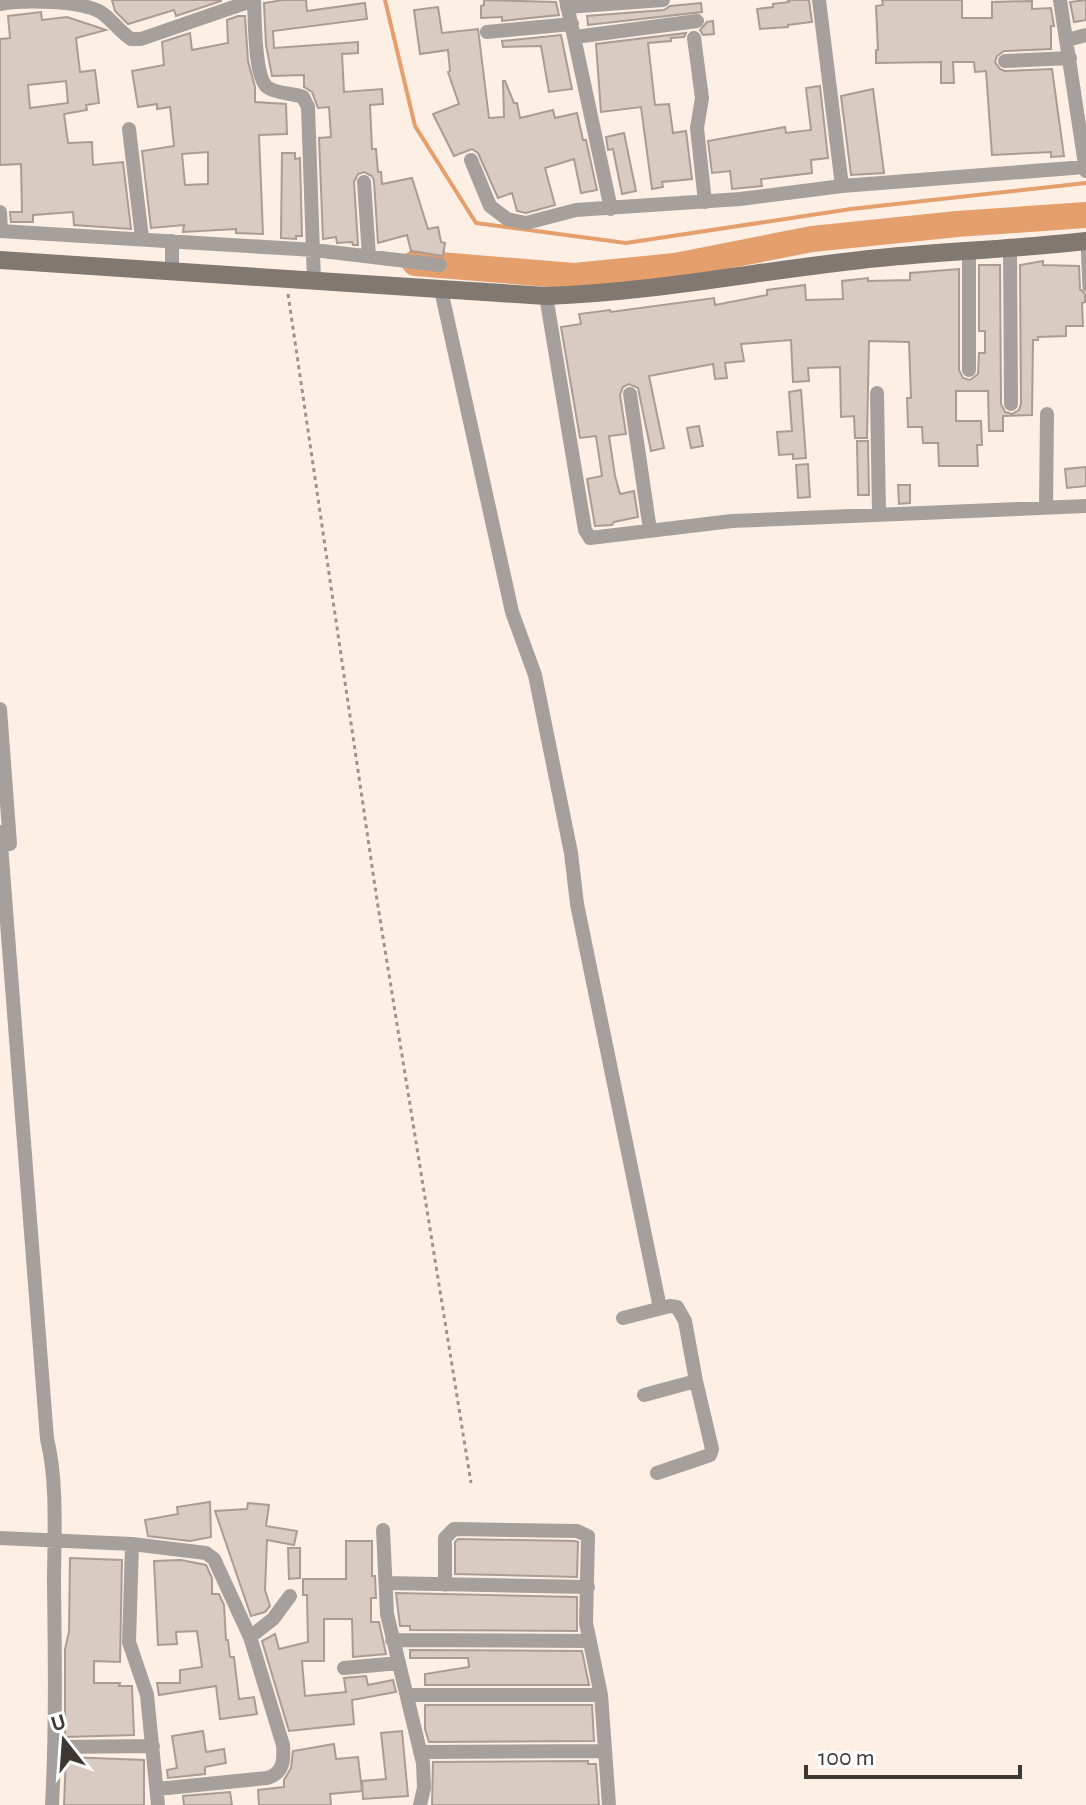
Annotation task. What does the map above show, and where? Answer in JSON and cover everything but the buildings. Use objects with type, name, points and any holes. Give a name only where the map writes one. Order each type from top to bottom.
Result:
[{"type":"main road","points":[[0,260],[172,267],[286,279],[314,276],[441,290],[546,296],[589,295],[866,259],[1085,241]]},
{"type":"street","points":[[0,4],[35,1],[78,3],[92,7],[131,39],[141,39],[220,6],[254,0],[259,68],[263,82],[273,90],[303,97],[308,107],[314,276]]},
{"type":"street","points":[[611,209],[567,4],[663,0]]},
{"type":"street","points":[[819,0],[842,186]]},
{"type":"street","points":[[471,160],[490,206],[518,223],[534,222],[576,210],[705,202],[842,186],[1086,169],[1060,0]]},
{"type":"street","points":[[487,32],[573,31],[697,21]]},
{"type":"street","points":[[1067,40],[1086,35]]},
{"type":"street","points":[[694,38],[702,98],[697,128],[705,202]]},
{"type":"street","points":[[1005,61],[1070,58]]},
{"type":"street","points":[[129,129],[142,238]]},
{"type":"street","points":[[364,182],[369,256]]},
{"type":"street","points":[[0,212],[0,231],[142,238],[172,243],[369,256],[440,265]]},
{"type":"street","points":[[172,243],[172,267]]},
{"type":"street","points":[[1010,249],[1011,404]]},
{"type":"street","points":[[969,251],[969,370]]},
{"type":"street","points":[[441,290],[512,612],[538,690],[571,853],[577,904],[660,1308]]},
{"type":"street","points":[[546,296],[585,530],[590,538],[732,521],[1086,506]]},
{"type":"street","points":[[877,393],[879,513]]},
{"type":"street","points":[[630,394],[650,530]]},
{"type":"street","points":[[1046,507],[1047,414]]},
{"type":"street","points":[[0,709],[55,1437],[50,1454]]},
{"type":"street","points":[[0,832],[50,1454],[54,1539],[55,1747],[52,1805]]},
{"type":"street","points":[[623,1318],[660,1308],[677,1307],[682,1313],[711,1441],[710,1455],[657,1473]]},
{"type":"street","points":[[644,1395],[696,1381]]},
{"type":"street","points":[[445,1585],[445,1538],[454,1529],[583,1532],[589,1541],[586,1623],[601,1695],[609,1805]]},
{"type":"street","points":[[383,1530],[387,1614],[408,1695],[424,1776],[420,1805]]},
{"type":"street","points":[[0,1538],[132,1544],[206,1553],[214,1559],[250,1637],[283,1745],[283,1763],[280,1772],[267,1778],[157,1789]]},
{"type":"street","points":[[132,1544],[129,1642],[145,1683],[158,1805]]},
{"type":"street","points":[[386,1583],[588,1587]]},
{"type":"street","points":[[250,1637],[273,1619],[290,1596]]},
{"type":"street","points":[[392,1640],[590,1641]]},
{"type":"street","points":[[344,1668],[399,1663]]},
{"type":"street","points":[[408,1695],[601,1695]]},
{"type":"street","points":[[55,1747],[153,1746]]},
{"type":"street","points":[[420,1752],[605,1751]]},
{"type":"lane","points":[[1085,241],[1086,288]]},
{"type":"path","points":[[286,279],[379,916],[471,1483]]},
{"type":"waterway","points":[[385,0],[415,126],[476,223],[626,243],[851,209],[1086,183]]},
{"type":"waterway","points":[[415,263],[574,276],[675,266],[812,239],[1086,215]]}]
